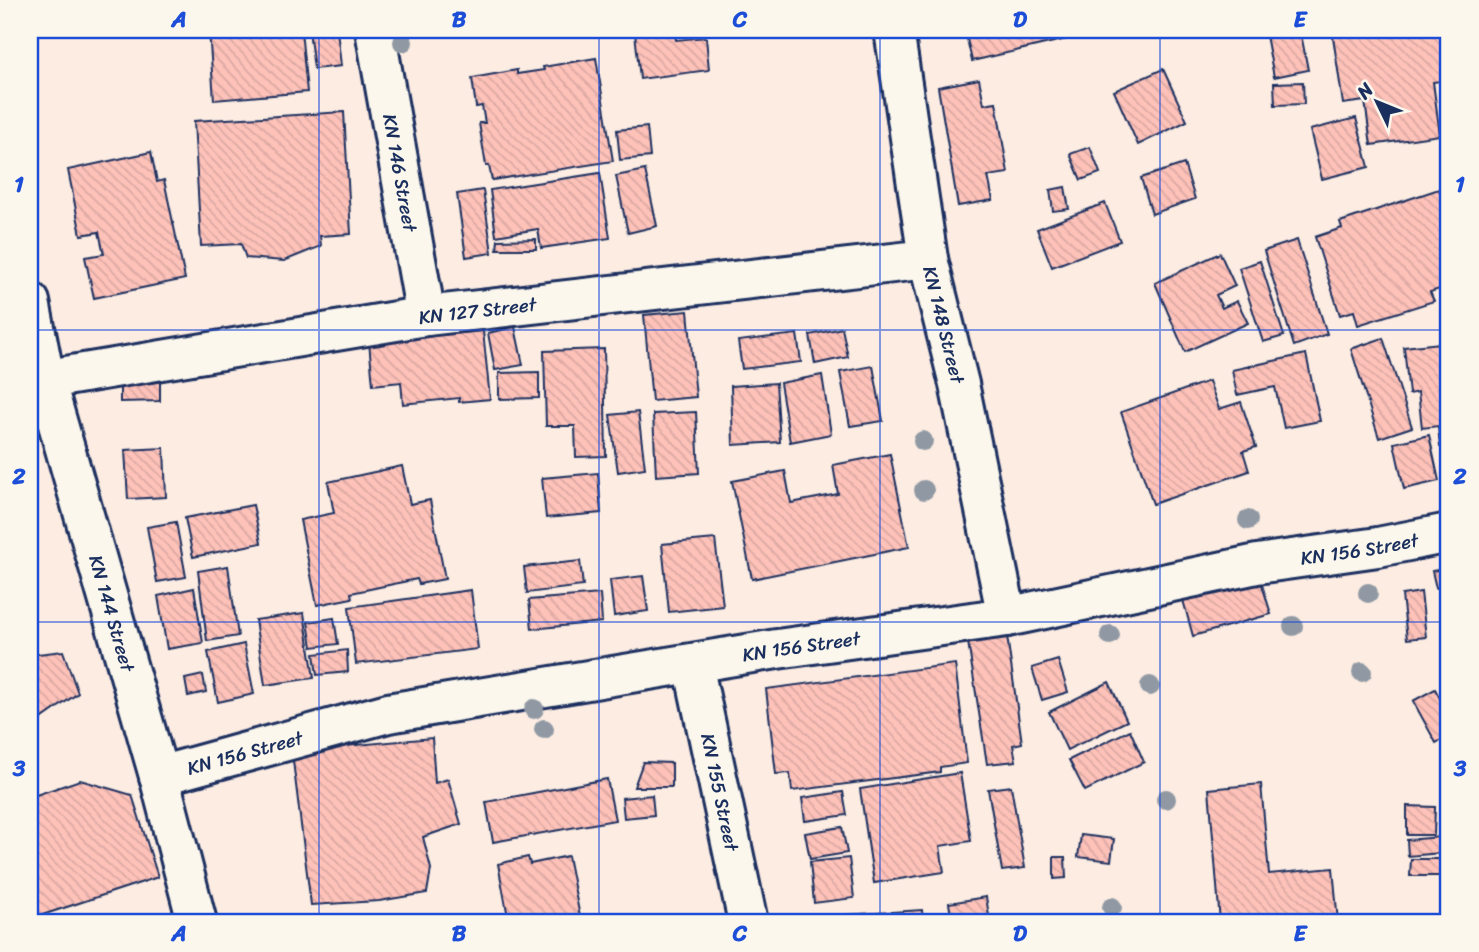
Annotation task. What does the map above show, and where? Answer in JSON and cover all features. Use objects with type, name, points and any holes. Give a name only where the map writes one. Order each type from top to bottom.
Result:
[{"type":"street","name":"KN 146 Street","points":[[375,30],[426,316]]},
{"type":"street","name":"KN 148 Street","points":[[894,30],[928,259],[959,384],[1007,617]]},
{"type":"street","name":"KN 127 Street","points":[[37,380],[426,316],[928,259]]},
{"type":"street","name":"KN 144 Street","points":[[30,302],[37,380],[159,776],[197,922]]},
{"type":"street","name":"KN 156 Street","points":[[159,776],[387,713],[777,649],[1007,617],[1257,564],[1378,547],[1449,533]]},
{"type":"street","name":"KN 155 Street","points":[[692,664],[748,922]]},
{"type":"building","points":[[209,30],[301,30],[307,92],[214,100]]},
{"type":"building","points":[[309,30],[337,30],[341,66],[314,69]]},
{"type":"building","points":[[674,30],[676,40],[706,37],[709,70],[640,79],[635,33]]},
{"type":"building","points":[[965,30],[1083,30],[1084,35],[972,61]]},
{"type":"building","points":[[1265,30],[1325,30],[1301,34],[1308,70],[1274,77]]},
{"type":"building","points":[[1332,30],[1441,30],[1448,80],[1433,82],[1440,135],[1371,145],[1365,101],[1343,104]]},
{"type":"building","points":[[596,58],[613,161],[492,180],[489,166],[486,166],[479,123],[485,123],[482,106],[476,107],[472,78],[517,70],[517,74],[544,70],[543,67]]},
{"type":"building","points":[[1163,69],[1187,121],[1138,145],[1114,91]]},
{"type":"building","points":[[979,79],[984,104],[996,102],[1008,173],[988,176],[993,200],[958,206],[938,87]]},
{"type":"building","points":[[1303,82],[1304,104],[1275,105],[1274,83]]},
{"type":"building","points":[[344,112],[351,234],[320,236],[321,246],[284,261],[246,258],[241,244],[201,246],[194,121]]},
{"type":"building","points":[[1356,118],[1369,167],[1322,179],[1310,130]]},
{"type":"building","points":[[647,127],[650,157],[620,160],[617,130]]},
{"type":"building","points":[[1090,147],[1100,173],[1081,180],[1070,154]]},
{"type":"building","points":[[151,152],[157,182],[164,180],[185,279],[94,298],[85,257],[104,254],[99,232],[81,235],[68,170]]},
{"type":"building","points":[[1184,164],[1195,199],[1152,214],[1141,178]]},
{"type":"building","points":[[645,170],[657,226],[628,233],[616,176]]},
{"type":"building","points":[[600,173],[610,238],[541,248],[538,229],[496,236],[490,190]]},
{"type":"building","points":[[1065,187],[1069,209],[1053,211],[1050,190]]},
{"type":"building","points":[[1439,189],[1449,221],[1449,286],[1430,292],[1434,301],[1358,325],[1354,311],[1340,315],[1315,237],[1342,228],[1340,222]]},
{"type":"building","points":[[483,190],[492,253],[466,257],[457,194]]},
{"type":"building","points":[[1105,203],[1120,241],[1052,267],[1037,229]]},
{"type":"building","points":[[536,239],[536,249],[497,249],[498,240]]},
{"type":"building","points":[[1297,240],[1327,334],[1294,346],[1264,251]]},
{"type":"building","points":[[1220,253],[1235,286],[1216,295],[1222,308],[1237,301],[1248,323],[1185,352],[1155,283]]},
{"type":"building","points":[[1260,261],[1284,336],[1263,342],[1239,268]]},
{"type":"building","points":[[688,311],[696,397],[652,401],[644,315]]},
{"type":"building","points":[[515,327],[523,365],[495,370],[488,333]]},
{"type":"building","points":[[842,328],[848,357],[815,364],[810,335]]},
{"type":"building","points":[[483,331],[490,399],[459,402],[459,398],[403,404],[401,382],[373,385],[369,342]]},
{"type":"building","points":[[797,334],[801,362],[742,369],[738,341]]},
{"type":"building","points":[[1383,338],[1412,427],[1379,438],[1351,349]]},
{"type":"building","points":[[1449,342],[1449,446],[1440,447],[1438,426],[1422,428],[1418,392],[1409,394],[1404,347]]},
{"type":"building","points":[[604,349],[606,456],[576,457],[575,426],[546,426],[544,351]]},
{"type":"building","points":[[1306,354],[1320,421],[1284,428],[1275,387],[1237,395],[1232,370]]},
{"type":"building","points":[[873,366],[883,421],[850,426],[840,372]]},
{"type":"building","points":[[539,372],[539,398],[499,399],[499,373]]},
{"type":"building","points":[[822,375],[831,434],[790,442],[780,383]]},
{"type":"building","points":[[160,381],[160,401],[120,402],[120,382]]},
{"type":"building","points":[[1209,381],[1219,409],[1241,402],[1256,447],[1243,451],[1249,471],[1153,504],[1121,412]]},
{"type":"building","points":[[776,383],[780,442],[733,445],[731,386]]},
{"type":"building","points":[[638,412],[645,468],[618,472],[610,415]]},
{"type":"building","points":[[696,412],[699,473],[656,476],[653,414]]},
{"type":"building","points":[[1429,435],[1439,481],[1404,489],[1394,443]]},
{"type":"building","points":[[164,448],[166,497],[128,499],[125,450]]},
{"type":"building","points":[[890,454],[909,547],[752,579],[732,481],[785,471],[791,503],[838,494],[833,465]]},
{"type":"building","points":[[402,466],[410,504],[430,500],[445,579],[419,584],[417,579],[351,593],[352,598],[317,605],[300,520],[334,513],[328,482]]},
{"type":"building","points":[[598,473],[601,513],[546,518],[542,478]]},
{"type":"building","points":[[253,505],[261,543],[193,557],[185,518]]},
{"type":"building","points":[[176,522],[186,577],[157,582],[147,527]]},
{"type":"building","points":[[715,539],[723,606],[669,612],[662,544]]},
{"type":"building","points":[[30,540],[37,577],[30,578]]},
{"type":"building","points":[[580,561],[583,586],[527,593],[524,567]]},
{"type":"building","points":[[228,566],[238,636],[207,641],[198,571]]},
{"type":"building","points":[[1449,568],[1449,586],[1436,588],[1432,571]]},
{"type":"building","points":[[643,576],[648,611],[614,616],[610,580]]},
{"type":"building","points":[[1260,578],[1271,614],[1193,636],[1183,600]]},
{"type":"building","points":[[194,588],[203,643],[167,649],[158,596]]},
{"type":"building","points":[[1449,589],[1449,640],[1442,590]]},
{"type":"building","points":[[471,590],[478,649],[356,664],[349,607]]},
{"type":"building","points":[[1421,592],[1426,637],[1407,639],[1402,595]]},
{"type":"building","points":[[600,594],[602,622],[532,629],[529,600]]},
{"type":"building","points":[[304,613],[314,678],[265,685],[255,620]]},
{"type":"building","points":[[334,618],[338,644],[312,647],[308,622]]},
{"type":"building","points":[[1007,636],[1022,743],[1013,745],[1016,761],[987,764],[968,642]]},
{"type":"building","points":[[244,644],[254,694],[218,702],[208,652]]},
{"type":"building","points":[[347,650],[348,672],[317,675],[314,654]]},
{"type":"building","points":[[63,651],[78,693],[30,727],[30,655]]},
{"type":"building","points":[[1058,660],[1068,692],[1042,700],[1032,668]]},
{"type":"building","points":[[955,664],[967,763],[940,767],[940,772],[792,791],[790,773],[776,774],[766,689]]},
{"type":"building","points":[[203,675],[206,692],[188,696],[185,679]]},
{"type":"building","points":[[1109,682],[1127,721],[1067,750],[1049,712]]},
{"type":"building","points":[[1435,689],[1449,715],[1449,736],[1436,743],[1413,701]]},
{"type":"building","points":[[1130,730],[1144,762],[1085,791],[1069,760]]},
{"type":"building","points":[[432,738],[435,783],[448,779],[461,824],[423,837],[431,869],[427,893],[379,901],[311,905],[291,745],[292,751]]},
{"type":"building","points":[[643,762],[672,763],[672,787],[634,787]]},
{"type":"building","points":[[960,773],[971,841],[940,846],[944,872],[874,883],[860,789]]},
{"type":"building","points":[[607,779],[615,820],[493,842],[486,802]]},
{"type":"building","points":[[80,780],[132,795],[158,877],[30,919],[30,797]]},
{"type":"building","points":[[1261,784],[1269,874],[1333,868],[1338,922],[1220,922],[1209,789]]},
{"type":"building","points":[[1011,786],[1025,868],[1002,871],[988,789]]},
{"type":"building","points":[[843,792],[847,815],[805,821],[802,798]]},
{"type":"building","points":[[652,795],[654,815],[624,818],[622,798]]},
{"type":"building","points":[[1449,799],[1449,862],[1443,800]]},
{"type":"building","points":[[1407,806],[1435,807],[1434,835],[1407,835]]},
{"type":"building","points":[[842,827],[847,853],[810,859],[805,833]]},
{"type":"building","points":[[1081,835],[1114,839],[1111,861],[1078,857]]},
{"type":"building","points":[[1440,837],[1441,853],[1408,856],[1407,840]]},
{"type":"building","points":[[568,856],[581,922],[509,922],[498,864],[528,857],[530,864]]},
{"type":"building","points":[[1054,857],[1065,857],[1066,878],[1054,879]]},
{"type":"building","points":[[849,858],[854,898],[814,903],[810,862]]},
{"type":"building","points":[[1411,859],[1443,859],[1443,876],[1410,876]]},
{"type":"building","points":[[986,897],[990,922],[952,922],[949,903]]},
{"type":"building","points":[[922,910],[923,922],[830,922],[830,916]]}]
